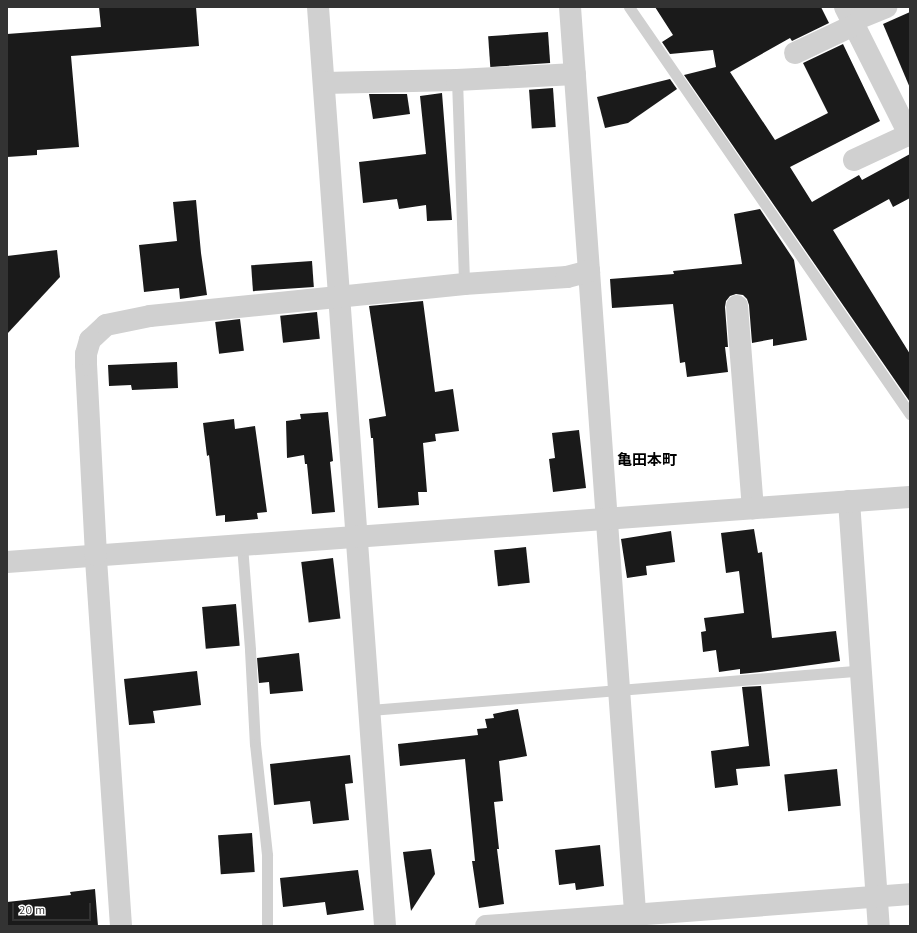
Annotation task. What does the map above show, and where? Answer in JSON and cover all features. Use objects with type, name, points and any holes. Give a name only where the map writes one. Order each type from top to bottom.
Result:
[{"type":"street","points":[[318,7],[338,298],[385,926]]},
{"type":"street","points":[[570,7],[635,921]]},
{"type":"street","points":[[795,53],[850,17],[886,7]]},
{"type":"street","points":[[850,17],[910,135],[854,160]]},
{"type":"street","points":[[324,83],[457,80],[575,74]]},
{"type":"street","points":[[121,926],[96,555],[86,365],[86,354],[90,340],[106,325],[150,316],[464,284],[568,277],[589,271]]},
{"type":"street","points":[[737,306],[753,508]]},
{"type":"street","points":[[7,562],[910,497]]},
{"type":"street","points":[[849,501],[879,926]]},
{"type":"street","points":[[486,926],[635,921],[877,896],[910,894]]},
{"type":"lane","points":[[629,7],[910,415]]},
{"type":"lane","points":[[457,80],[464,284]]},
{"type":"lane","points":[[242,545],[250,650],[254,744],[267,855],[267,926]]},
{"type":"lane","points":[[370,710],[860,671]]},
{"type":"building","points":[[99,7],[196,7],[199,46],[71,56],[79,147],[37,150],[37,155],[7,157],[7,34],[101,27]]},
{"type":"building","points":[[655,7],[821,7],[829,23],[792,41],[790,38],[730,72],[775,140],[828,113],[803,63],[843,44],[880,121],[790,167],[812,202],[859,175],[862,180],[910,154],[910,198],[893,207],[889,199],[833,230],[910,354],[910,402],[684,75],[716,67],[713,50],[670,54],[662,42],[673,35]]},
{"type":"building","points":[[910,12],[910,88],[883,24]]},
{"type":"building","points":[[548,32],[550,63],[490,67],[488,36]]},
{"type":"building","points":[[670,79],[677,89],[628,123],[605,128],[597,97]]},
{"type":"building","points":[[553,88],[556,127],[532,129],[529,90]]},
{"type":"building","points":[[442,93],[452,220],[427,221],[426,205],[399,209],[397,199],[363,203],[359,162],[426,154],[420,96]]},
{"type":"building","points":[[369,94],[407,94],[410,114],[373,119]]},
{"type":"building","points":[[196,200],[207,295],[180,299],[179,288],[144,292],[139,245],[177,241],[173,202]]},
{"type":"building","points":[[760,209],[794,260],[807,340],[773,346],[773,339],[752,343],[749,305],[747,299],[743,295],[736,294],[730,296],[726,301],[725,307],[728,347],[725,347],[728,372],[687,377],[685,362],[680,363],[673,304],[612,308],[610,279],[674,274],[673,271],[742,264],[734,214]]},
{"type":"building","points":[[57,250],[60,277],[7,334],[7,256]]},
{"type":"building","points":[[312,261],[314,287],[253,291],[251,265]]},
{"type":"building","points":[[423,301],[435,392],[453,389],[459,431],[435,434],[436,441],[423,443],[427,492],[418,492],[419,505],[378,508],[373,438],[371,438],[369,419],[386,416],[369,306]]},
{"type":"building","points":[[317,312],[320,339],[283,343],[280,316]]},
{"type":"building","points":[[240,319],[244,351],[219,354],[215,322]]},
{"type":"building","points":[[177,362],[178,388],[132,390],[131,385],[109,386],[108,365]]},
{"type":"building","points":[[328,412],[333,461],[330,462],[335,512],[312,514],[307,464],[305,464],[304,455],[287,458],[286,421],[301,419],[300,414]]},
{"type":"building","points":[[234,419],[235,429],[255,426],[267,512],[257,513],[258,519],[225,522],[225,515],[216,516],[209,455],[207,456],[203,423]]},
{"type":"building","points":[[579,430],[586,488],[553,492],[549,459],[555,458],[552,433]]},
{"type":"building","points":[[754,529],[758,553],[762,552],[772,638],[836,631],[840,661],[740,674],[740,669],[719,672],[716,650],[703,652],[701,632],[706,631],[704,618],[744,613],[739,571],[726,573],[721,533]]},
{"type":"building","points":[[671,531],[675,562],[646,566],[647,575],[627,578],[621,539]]},
{"type":"building","points":[[526,547],[530,583],[498,586],[494,550]]},
{"type":"building","points":[[333,558],[340,619],[309,622],[301,562]]},
{"type":"building","points":[[236,604],[240,646],[206,649],[202,607]]},
{"type":"building","points":[[299,653],[303,691],[270,694],[269,682],[259,683],[257,658]]},
{"type":"building","points":[[197,671],[201,705],[153,711],[155,723],[129,725],[124,679]]},
{"type":"building","points":[[761,686],[770,766],[736,769],[738,785],[715,788],[711,751],[749,746],[742,687]]},
{"type":"building","points":[[518,709],[527,756],[499,761],[503,801],[494,802],[499,849],[497,849],[504,904],[479,908],[472,861],[475,861],[465,759],[400,766],[398,744],[478,735],[477,729],[487,728],[485,719],[494,718],[493,714]]},
{"type":"building","points":[[350,755],[353,783],[345,784],[349,820],[313,824],[310,801],[274,805],[270,764]]},
{"type":"building","points":[[837,769],[841,806],[788,811],[784,775]]},
{"type":"building","points":[[252,833],[255,872],[221,874],[218,835]]},
{"type":"building","points":[[600,845],[604,886],[576,890],[575,883],[559,885],[555,850]]},
{"type":"building","points":[[431,849],[435,874],[411,911],[403,852]]},
{"type":"building","points":[[358,870],[364,910],[327,915],[325,902],[283,907],[280,878]]},
{"type":"building","points":[[95,889],[98,926],[7,926],[7,902],[71,895],[70,892]]},
{"type":"district","name":"亀田本町","points":[[647,460]]}]
